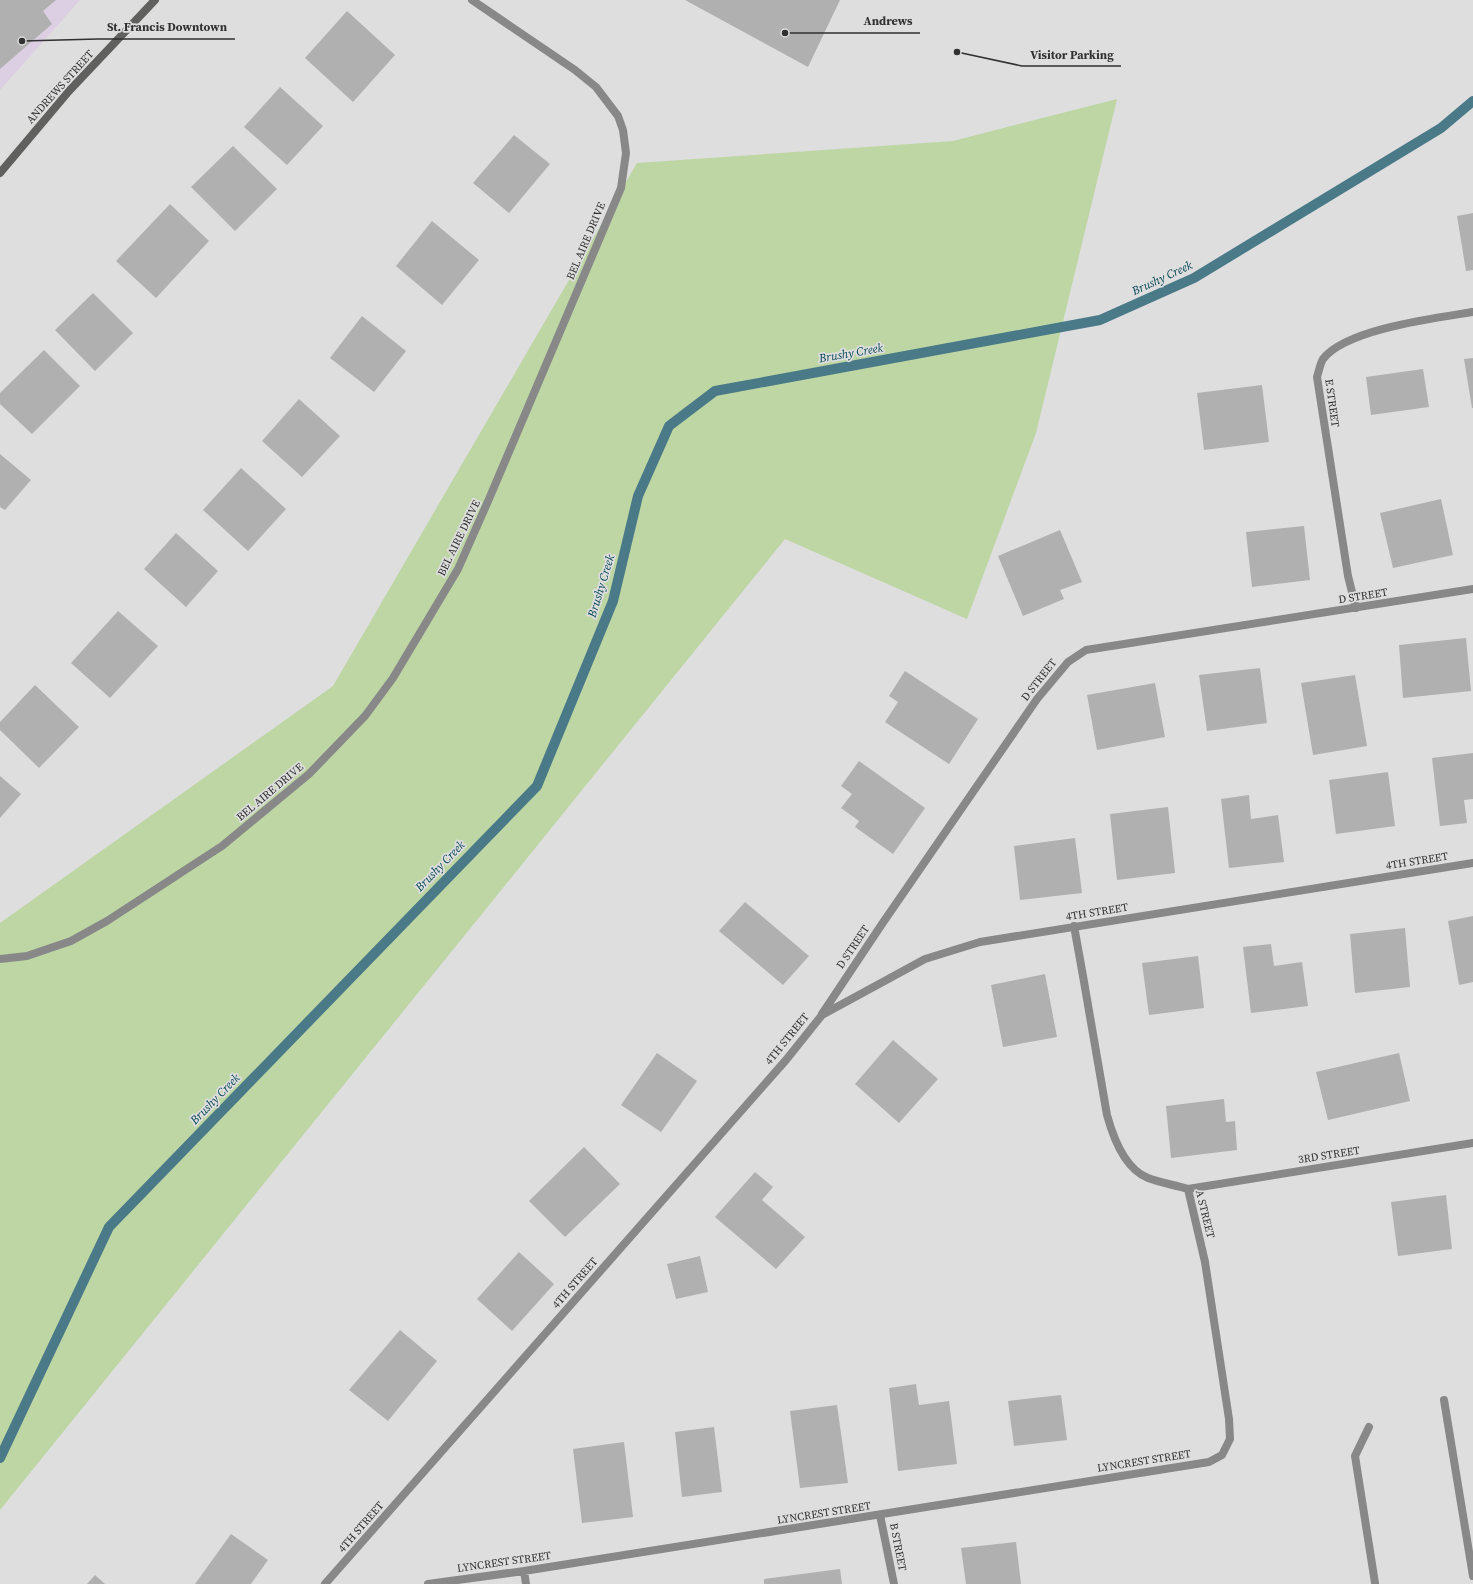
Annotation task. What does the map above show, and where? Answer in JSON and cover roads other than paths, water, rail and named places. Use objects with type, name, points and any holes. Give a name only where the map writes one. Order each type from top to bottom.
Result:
[{"type":"street","name":"ANDREWS STREET","points":[[0,173],[69,91],[155,0]]},
{"type":"street","name":"BEL AIRE DRIVE","points":[[0,959],[27,956],[70,941],[107,922],[222,846],[309,774],[365,716],[393,678],[458,569],[621,188],[626,153],[623,130],[618,116],[596,87],[575,70],[472,0]]},
{"type":"street","name":"E STREET","points":[[1356,608],[1348,576],[1317,377],[1322,360],[1333,350],[1363,336],[1392,327],[1473,312]]},
{"type":"street","name":"D STREET","points":[[822,1015],[882,924],[1036,699],[1068,662],[1086,650],[1473,589]]},
{"type":"street","name":"4TH STREET","points":[[325,1584],[786,1060],[822,1015],[925,959],[980,942],[1473,863]]},
{"type":"street","name":"A STREET","points":[[1074,926],[1084,976],[1106,1115],[1110,1130],[1124,1156],[1135,1169],[1147,1178],[1188,1189],[1205,1262],[1229,1419],[1230,1439],[1222,1455]]},
{"type":"street","name":"3RD STREET","points":[[1188,1189],[1473,1143]]},
{"type":"street","points":[[1444,1400],[1473,1576]]},
{"type":"street","points":[[1369,1427],[1355,1456],[1375,1583]]},
{"type":"street","name":"LYNCREST STREET","points":[[428,1584],[524,1571],[1209,1462],[1222,1455]]},
{"type":"street","name":"B STREET","points":[[880,1515],[894,1584]]},
{"type":"street","points":[[524,1571],[526,1584]]},
{"type":"waterway","name":"Brushy Creek","points":[[0,1458],[109,1227],[537,786],[613,601],[638,496],[669,426],[715,391],[1100,320],[1194,278],[1441,128],[1473,101]]},
{"type":"place","name":"Andrews","points":[[785,33]]},
{"type":"place","name":"St. Francis Downtown","points":[[22,41]]},
{"type":"place","name":"Visitor Parking","points":[[957,52]]}]
